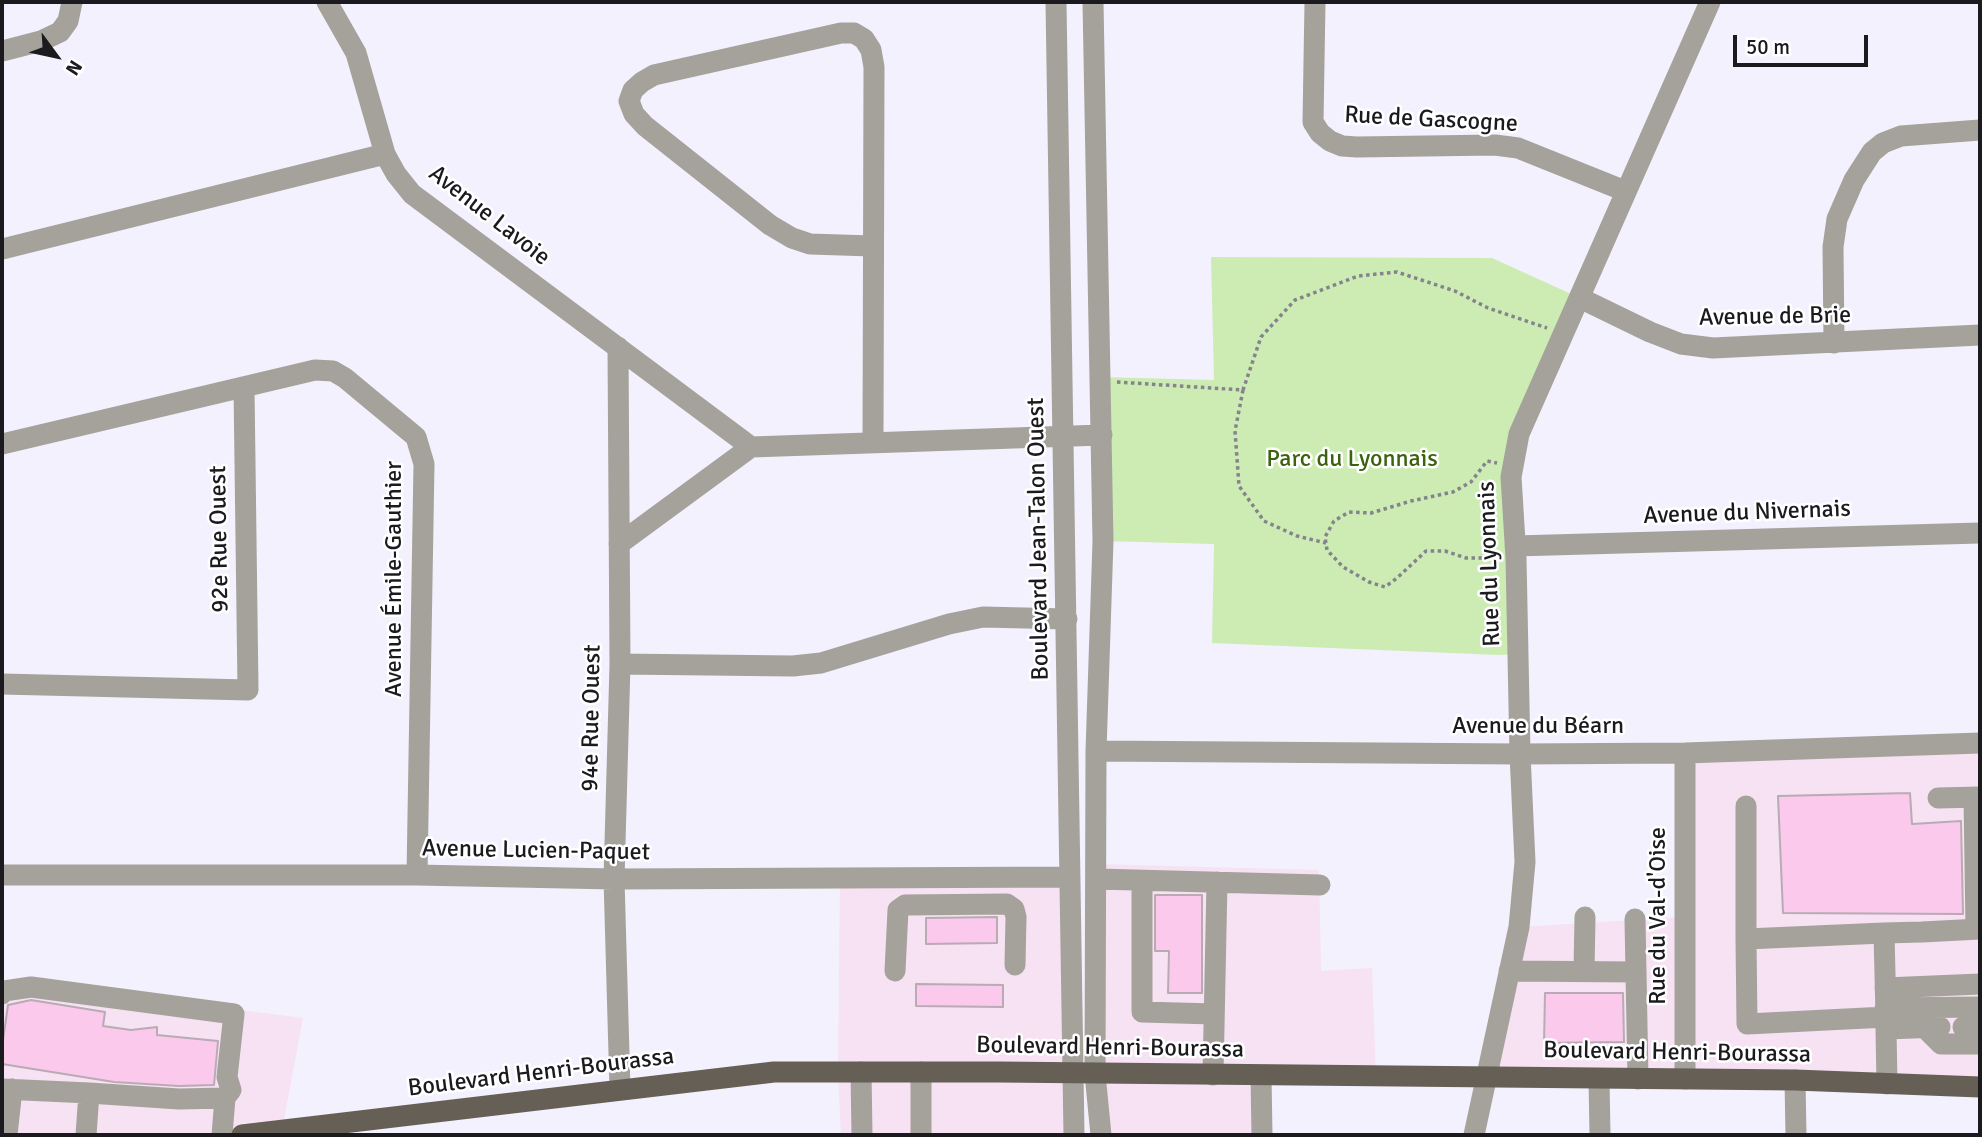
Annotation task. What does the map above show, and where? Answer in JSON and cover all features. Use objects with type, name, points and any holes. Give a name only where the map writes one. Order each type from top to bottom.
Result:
[{"type":"main road","name":"Boulevard Henri-Bourassa","points":[[242,1135],[774,1072],[1795,1080],[1980,1087]]},
{"type":"street","points":[[2,51],[41,41],[60,32],[68,21],[72,2]]},
{"type":"street","points":[[2,249],[385,154],[356,53],[327,2]]},
{"type":"street","name":"Boulevard Jean-Talon Ouest","points":[[1056,2],[1074,1135]]},
{"type":"street","points":[[1093,2],[1103,541],[1096,751],[1095,1074],[1101,1135]]},
{"type":"street","name":"Rue de Gascogne","points":[[1315,2],[1313,122],[1320,133],[1330,141],[1342,146],[1357,147],[1495,145],[1518,148],[1625,191]]},
{"type":"street","name":"Rue du Lyonnais","points":[[1474,1135],[1519,928],[1525,862],[1516,552],[1511,477],[1519,434],[1710,2]]},
{"type":"street","points":[[872,246],[810,244],[792,239],[770,225],[645,126],[634,114],[629,102],[633,90],[653,75],[841,33],[854,33],[864,39],[871,50],[874,67],[873,442]]},
{"type":"street","points":[[1834,343],[1833,247],[1837,219],[1854,180],[1872,152],[1883,143],[1901,136],[1980,131]]},
{"type":"street","name":"Avenue Lavoie","points":[[385,154],[412,194],[751,447]]},
{"type":"street","name":"Avenue de Brie","points":[[1580,298],[1681,344],[1713,348],[1980,335]]},
{"type":"street","name":"94e Rue Ouest","points":[[618,347],[620,664],[614,879],[620,1089]]},
{"type":"street","name":"Avenue Émile-Gauthier","points":[[2,444],[315,370],[333,370],[416,437],[424,464],[417,875]]},
{"type":"street","name":"92e Rue Ouest","points":[[2,684],[248,690],[244,387]]},
{"type":"street","points":[[619,544],[751,447],[1102,435]]},
{"type":"street","name":"Avenue du Nivernais","points":[[1516,552],[1980,533]]},
{"type":"street","points":[[620,664],[793,666],[821,663],[949,624],[983,617],[1067,619]]},
{"type":"street","name":"Avenue du Béarn","points":[[1096,751],[1685,753],[1980,743]]},
{"type":"street","name":"Rue du Val-d'Oise","points":[[1685,753],[1685,1079]]},
{"type":"street","points":[[1746,939],[1978,929],[1977,797],[1938,798]]},
{"type":"street","points":[[1746,806],[1747,1024],[1885,1010],[1980,1007]]},
{"type":"street","name":"Avenue Lucien-Paquet","points":[[2,875],[417,875],[614,879],[1070,877]]},
{"type":"street","points":[[1097,879],[1320,885]]},
{"type":"street","points":[[1142,881],[1142,1012],[1214,1014]]},
{"type":"street","points":[[1213,1075],[1217,882]]},
{"type":"street","points":[[895,971],[898,911],[905,905],[1007,904],[1014,909],[1016,917],[1015,965]]},
{"type":"street","points":[[1584,971],[1585,917]]},
{"type":"street","points":[[1635,919],[1637,1079]]},
{"type":"street","points":[[1884,933],[1887,1083]]},
{"type":"street","points":[[1509,971],[1636,972]]},
{"type":"street","points":[[1885,1010],[1980,984]]},
{"type":"street","points":[[2,994],[31,987],[234,1014],[227,1077],[231,1090],[225,1098],[222,1135]]},
{"type":"street","points":[[1885,1010],[1932,1028],[1941,1044],[1980,1044]]},
{"type":"street","points":[[861,1072],[862,1135]]},
{"type":"street","points":[[921,1072],[921,1135]]},
{"type":"street","points":[[1261,1076],[1262,1135]]},
{"type":"street","points":[[1599,1079],[1600,1135]]},
{"type":"street","points":[[1795,1080],[1796,1135]]},
{"type":"street","points":[[7,1135],[7,1089],[179,1099],[225,1098]]},
{"type":"street","points":[[86,1135],[89,1093]]},
{"type":"path","points":[[1326,543],[1297,536],[1264,521],[1239,486],[1235,431],[1244,390],[1261,337],[1295,300],[1358,276],[1397,272],[1455,291],[1520,320],[1565,333]]},
{"type":"path","points":[[1101,381],[1244,390]]},
{"type":"path","points":[[1513,465],[1487,461],[1471,482],[1454,492],[1411,500],[1371,513],[1349,512],[1334,521],[1325,537],[1327,550],[1343,567],[1384,587],[1426,551],[1445,551],[1466,558],[1516,552]]},
{"type":"shaded area","points":[[1980,743],[1980,1087],[1486,1078],[1519,927],[1685,917],[1685,753]]},
{"type":"shaded area","points":[[1096,864],[1319,870],[1321,971],[1372,968],[1376,1077],[1261,1076],[1262,1135],[1101,1135]]},
{"type":"shaded area","points":[[1070,877],[1074,1135],[841,1135],[838,1072],[840,878]]},
{"type":"shaded area","points":[[8,980],[303,1018],[282,1130],[242,1135],[2,1135],[2,982]]},
{"type":"green space","name":"Parc du Lyonnais","points":[[1211,257],[1492,258],[1580,298],[1519,434],[1519,654],[1212,643],[1214,544],[1103,541],[1102,377],[1214,380]]},
{"type":"building","points":[[1910,793],[1912,824],[1961,821],[1963,914],[1783,913],[1778,796]]},
{"type":"building","points":[[1155,895],[1202,895],[1202,993],[1168,993],[1169,951],[1155,951]]},
{"type":"building","points":[[997,917],[997,943],[926,944],[926,918]]},
{"type":"building","points":[[916,984],[1003,985],[1003,1007],[916,1006]]},
{"type":"building","points":[[1545,993],[1623,993],[1624,1042],[1544,1043]]},
{"type":"building","points":[[31,1000],[105,1012],[103,1026],[131,1030],[157,1027],[157,1035],[218,1041],[214,1085],[114,1082],[2,1064],[8,1005]]}]
